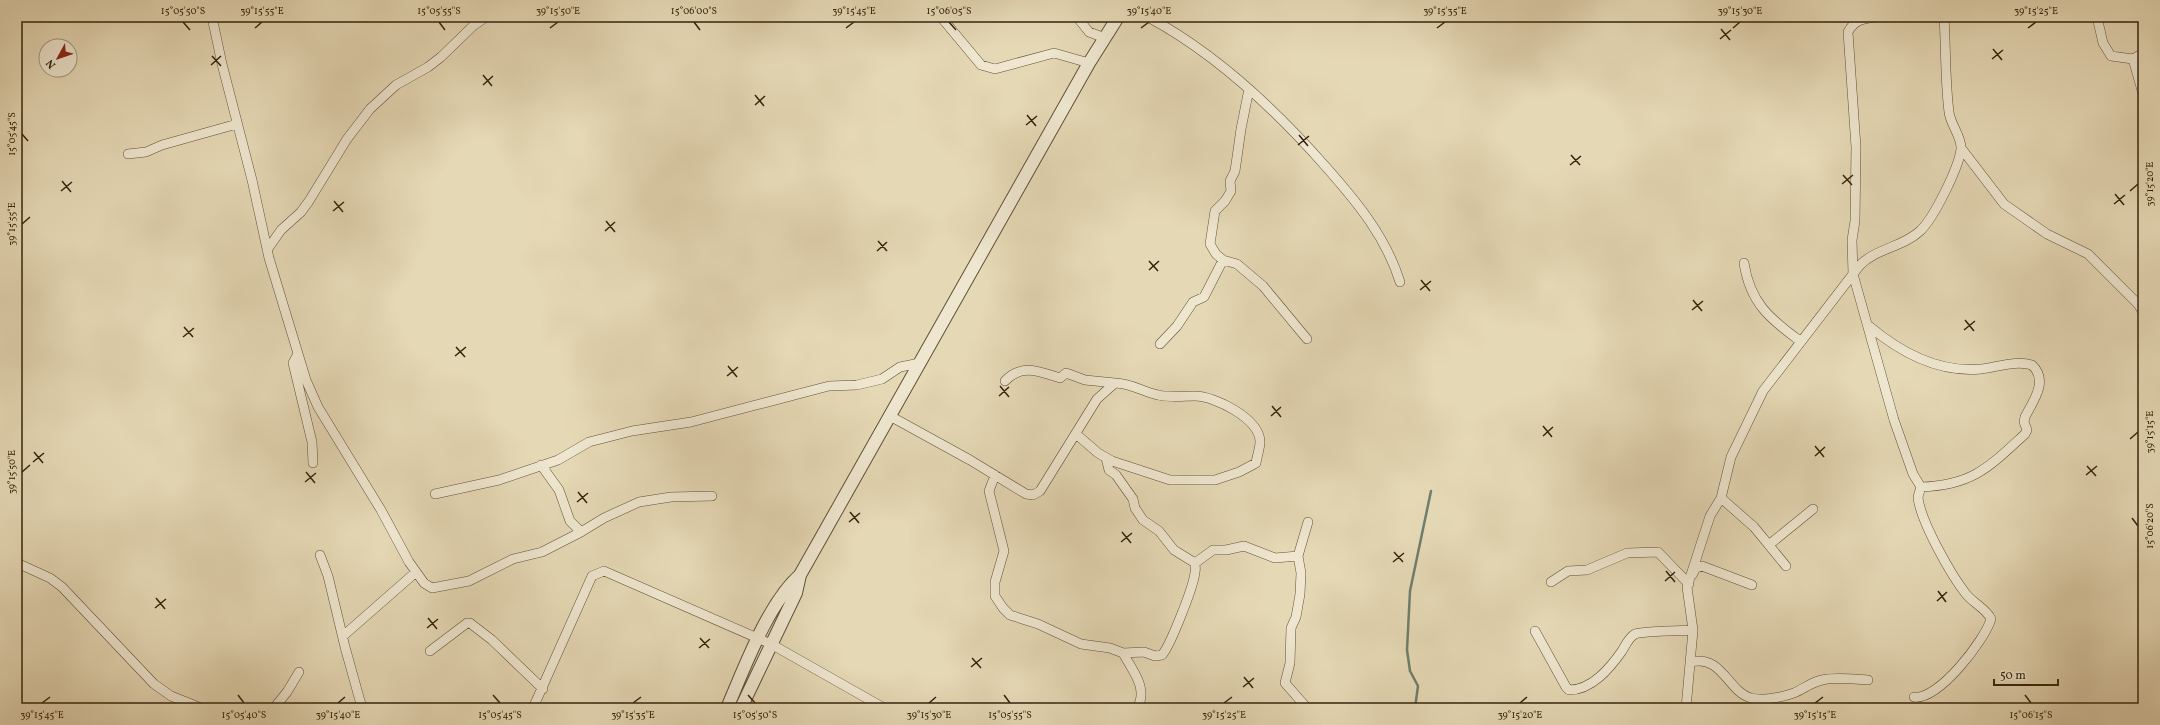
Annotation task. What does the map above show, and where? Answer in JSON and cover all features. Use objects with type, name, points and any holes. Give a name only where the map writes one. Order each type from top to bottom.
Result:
[{"type":"street","points":[[212,17],[267,250],[306,380],[318,407],[424,584],[432,588],[462,583],[513,559],[542,552],[581,532],[604,518],[639,502],[671,497],[712,496]]},
{"type":"street","points":[[267,250],[281,230],[309,201],[347,139],[370,109],[396,85],[441,57],[473,26],[486,17]]},
{"type":"street","points":[[941,17],[981,65],[986,68],[996,69],[1054,53],[1089,63]]},
{"type":"street","points":[[1077,17],[1089,32],[1105,38]]},
{"type":"street","points":[[741,708],[796,592],[800,575],[1089,63],[1118,17]]},
{"type":"street","points":[[1148,17],[1176,32],[1222,65],[1294,131],[1362,211],[1388,249],[1400,282]]},
{"type":"street","points":[[1876,17],[1861,19],[1852,24],[1848,32],[1856,148],[1855,221],[1852,240],[1852,274],[1894,420],[1913,474],[1921,487],[1918,497],[1920,508],[1932,536],[1959,585],[1975,605],[1988,613],[1991,619],[1959,668],[1945,683],[1933,692],[1921,698],[1914,697]]},
{"type":"street","points":[[1944,17],[1949,113],[1962,148],[2004,204],[2047,234],[2088,254],[2138,304],[2143,312]]},
{"type":"street","points":[[2097,17],[2103,43],[2111,56],[2133,59],[2143,53]]},
{"type":"street","points":[[2133,59],[2143,94]]},
{"type":"street","points":[[1249,89],[1240,129],[1237,165],[1230,181],[1231,191],[1225,202],[1214,211],[1209,239],[1212,249],[1223,260],[1238,264],[1254,277],[1307,340]]},
{"type":"street","points":[[128,154],[146,152],[162,145],[238,124]]},
{"type":"street","points":[[1686,708],[1693,630],[1688,588],[1696,555],[1710,516],[1721,498],[1731,458],[1763,391],[1852,274],[1869,256],[1913,237],[1922,229],[1944,194],[1962,148]]},
{"type":"street","points":[[1160,344],[1177,326],[1193,302],[1204,297],[1223,260]]},
{"type":"street","points":[[1744,263],[1748,282],[1765,313],[1800,341]]},
{"type":"street","points":[[1868,326],[1927,362],[1966,370],[1994,368],[2020,362],[2032,365],[2039,374],[2040,386],[2025,417],[2024,422],[2027,430],[2025,434],[1995,462],[1970,478],[1954,484],[1921,487]]},
{"type":"street","points":[[298,354],[293,363],[312,442],[313,464]]},
{"type":"street","points":[[435,494],[499,480],[569,455],[583,444],[589,442],[632,431],[691,422],[829,386],[858,385],[882,379],[900,367],[920,363]]},
{"type":"street","points":[[1005,381],[1021,370],[1039,372],[1060,378],[1066,373],[1085,380],[1129,384],[1158,395],[1182,398],[1194,396],[1214,398],[1254,425],[1260,441],[1256,463],[1239,472],[1215,480],[1163,478],[1106,458],[1076,434]]},
{"type":"street","points":[[890,416],[1026,494],[1033,495],[1040,491],[1097,399],[1115,383]]},
{"type":"street","points":[[1106,458],[1109,470],[1116,475],[1132,499],[1139,516],[1159,531],[1174,550],[1195,563]]},
{"type":"street","points":[[541,465],[559,490],[570,521],[581,532]]},
{"type":"street","points":[[995,475],[989,491],[1004,551],[995,582],[995,596],[1010,615],[1038,624],[1081,644],[1110,648],[1123,653],[1144,652],[1155,656],[1162,655],[1165,652],[1195,573],[1195,563]]},
{"type":"street","points":[[1721,498],[1738,511],[1770,544],[1786,566]]},
{"type":"street","points":[[1770,544],[1813,509]]},
{"type":"street","points":[[1306,708],[1285,683],[1290,663],[1291,628],[1296,617],[1300,594],[1301,573],[1298,556],[1308,522]]},
{"type":"street","points":[[1195,563],[1213,550],[1226,550],[1244,546],[1275,558],[1298,556]]},
{"type":"street","points":[[1551,582],[1568,571],[1587,570],[1627,553],[1658,552],[1688,588]]},
{"type":"street","points":[[320,555],[328,576],[362,708]]},
{"type":"street","points":[[17,563],[50,578],[62,587],[162,691],[201,708]]},
{"type":"street","points":[[1688,588],[1694,570],[1702,566],[1752,585]]},
{"type":"street","points":[[533,708],[592,576],[604,571],[771,644],[884,708]]},
{"type":"street","points":[[343,636],[416,572]]},
{"type":"street","points":[[727,708],[759,639],[787,586],[800,575]]},
{"type":"street","points":[[430,651],[466,623],[470,623],[492,640],[543,688]]},
{"type":"street","points":[[1535,631],[1566,687],[1569,690],[1575,690],[1600,677],[1610,668],[1634,634],[1644,632],[1693,630]]},
{"type":"street","points":[[1123,653],[1141,685],[1140,702],[1137,708]]},
{"type":"street","points":[[1691,662],[1700,660],[1716,667],[1738,690],[1749,698],[1758,699],[1794,692],[1820,680],[1868,680]]},
{"type":"street","points":[[274,708],[287,692],[299,672]]},
{"type":"street","points":[[735,690],[747,696]]},
{"type":"waterway","points":[[1415,708],[1418,686],[1410,671],[1407,650],[1410,591],[1431,491]]}]
